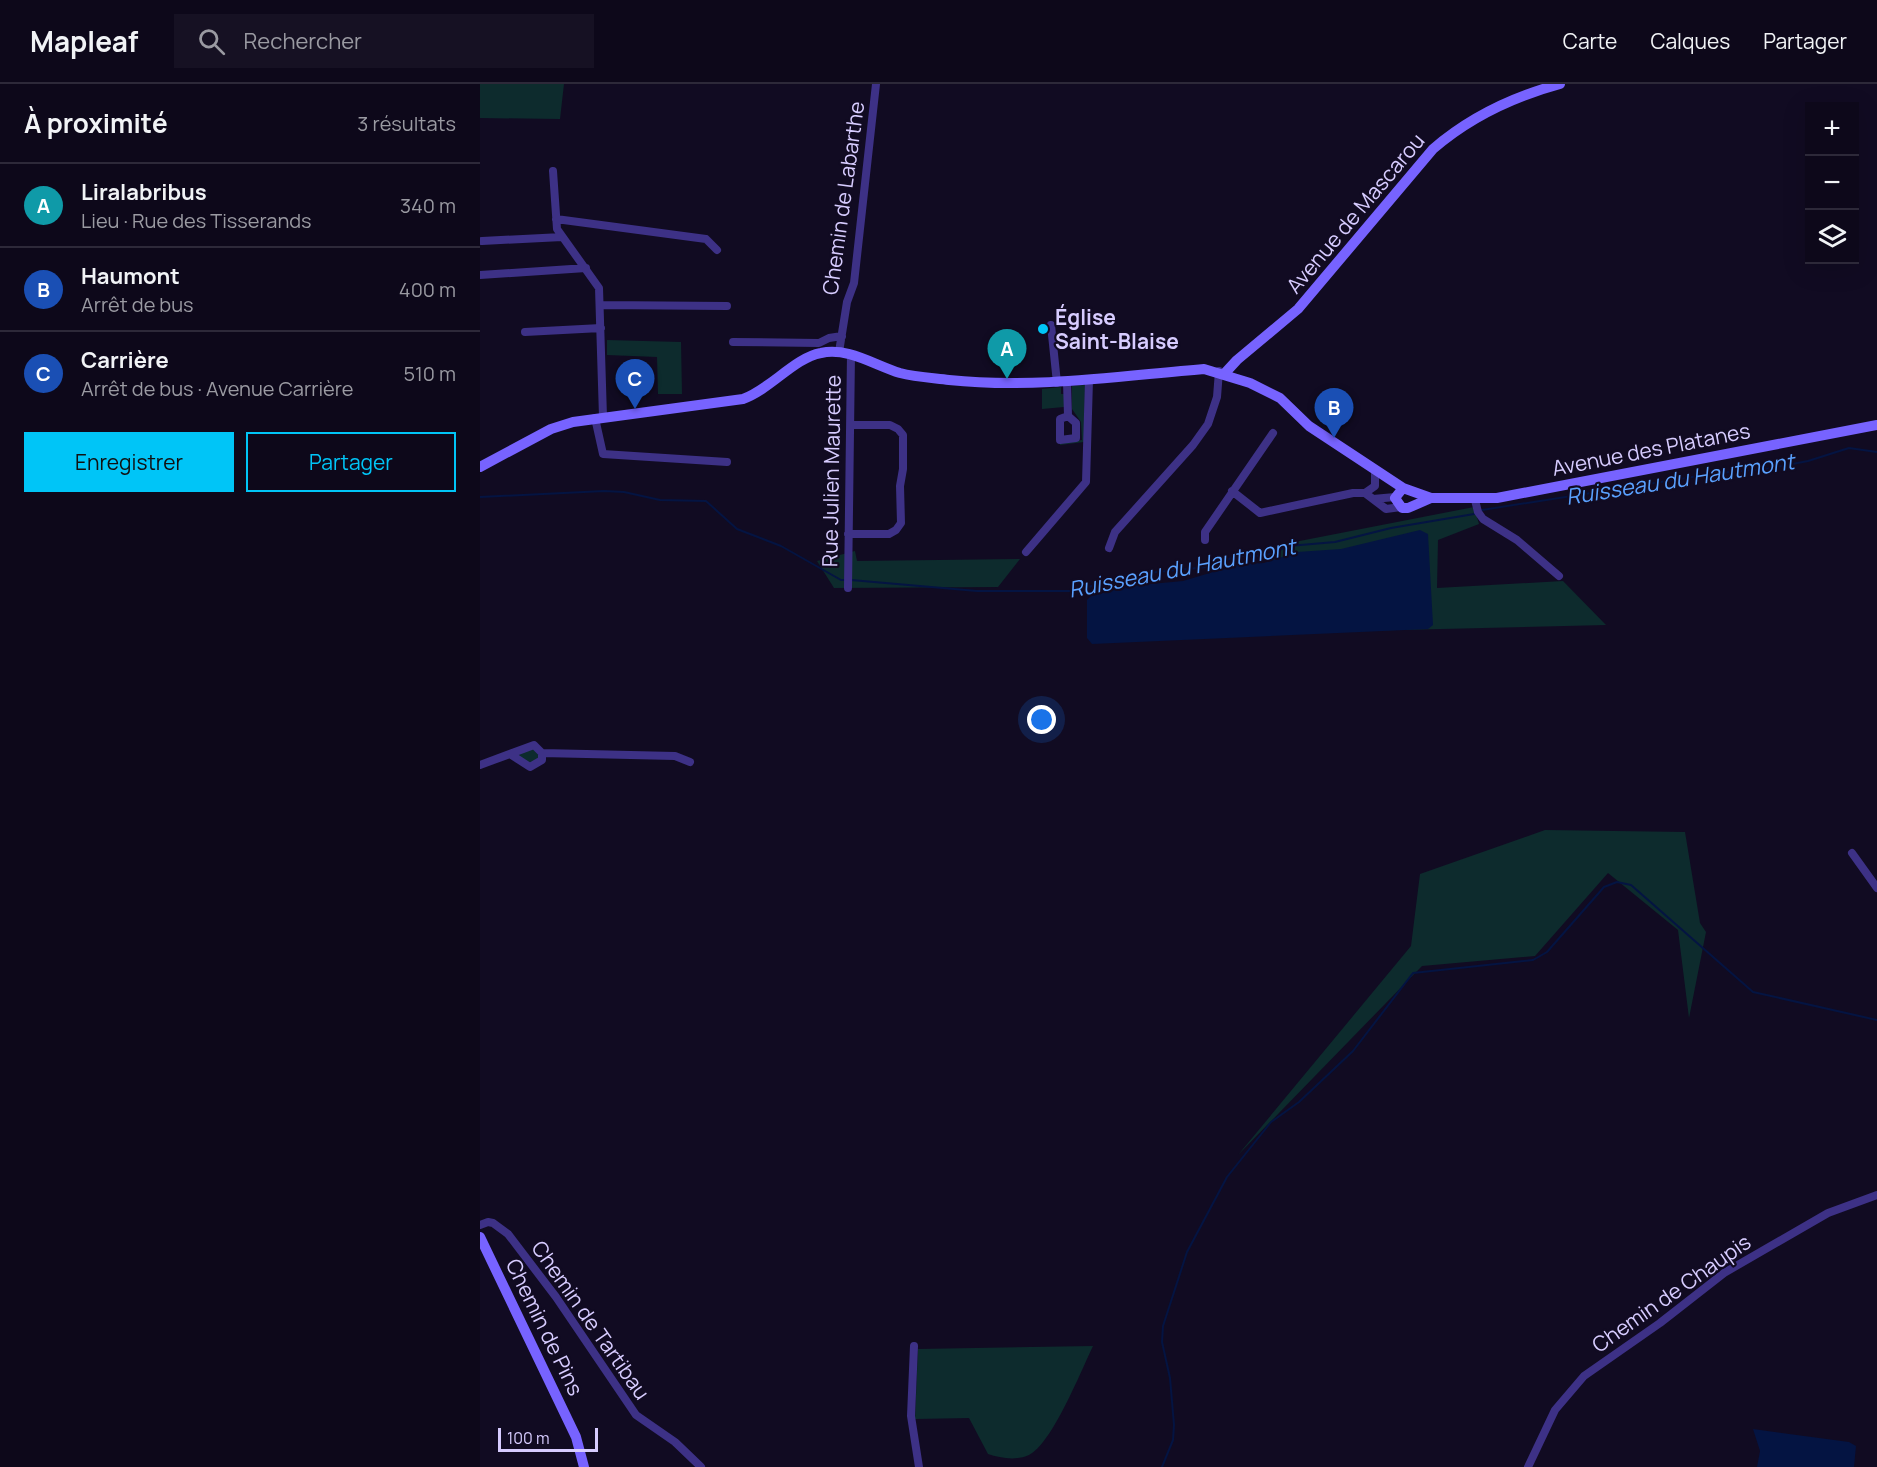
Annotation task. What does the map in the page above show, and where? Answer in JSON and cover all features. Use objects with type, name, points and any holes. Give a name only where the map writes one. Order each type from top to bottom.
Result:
[{"type":"street","name":"Chemin de Labarthe","points":[[839,352],[847,302],[854,283],[876,84]]},
{"type":"street","name":"Avenue de Mascarou","points":[[1222,372],[1298,309],[1433,149],[1497,106],[1529,92],[1560,84]]},
{"type":"street","points":[[553,171],[556,219],[562,237],[599,288],[601,305],[599,418],[603,453],[727,462]]},
{"type":"street","points":[[556,219],[706,239],[717,250]]},
{"type":"street","points":[[482,241],[562,237]]},
{"type":"street","points":[[480,275],[586,268]]},
{"type":"street","points":[[601,305],[727,306]]},
{"type":"street","points":[[1051,325],[1068,416]]},
{"type":"street","points":[[525,332],[601,328]]},
{"type":"street","points":[[733,342],[819,343],[835,336],[842,336]]},
{"type":"street","points":[[480,467],[551,429],[599,418],[743,399],[764,390],[815,354],[839,352],[902,373],[941,379],[1062,383],[1204,369],[1222,372],[1280,399],[1310,426],[1388,478],[1398,493],[1401,507],[1386,509],[1365,493]]},
{"type":"street","name":"Rue Julien Maurette","points":[[848,588],[850,354]]},
{"type":"street","points":[[1109,548],[1114,532],[1193,445],[1208,424],[1222,372]]},
{"type":"street","points":[[1026,552],[1086,482],[1089,380]]},
{"type":"street","points":[[848,534],[890,534],[896,530],[901,523],[900,486],[903,469],[903,435],[897,429],[890,425],[850,425]]},
{"type":"street","name":"Avenue des Platanes","points":[[1398,493],[1414,492],[1431,498],[1475,500],[1515,495],[1877,425]]},
{"type":"street","points":[[1205,540],[1205,532],[1273,433]]},
{"type":"street","points":[[1232,491],[1260,513],[1365,493],[1375,486],[1376,470]]},
{"type":"street","points":[[1414,492],[1414,505]]},
{"type":"street","points":[[1373,499],[1398,493]]},
{"type":"street","name":"Avenue des Platanes","points":[[1401,507],[1408,508],[1431,498]]},
{"type":"street","points":[[1475,500],[1478,512],[1483,519],[1517,540],[1559,576]]},
{"type":"street","points":[[480,765],[534,745],[542,753],[675,756],[690,762]]},
{"type":"street","points":[[510,754],[530,767],[542,760],[542,753]]},
{"type":"street","points":[[1852,853],[1877,888]]},
{"type":"street","name":"Chemin de Chaupis","points":[[1528,1467],[1555,1410],[1584,1376],[1660,1323],[1724,1273],[1828,1214],[1877,1195]]},
{"type":"street","name":"Chemin de Tartibau","points":[[480,1225],[493,1223],[508,1234],[556,1297],[636,1415],[675,1442],[701,1467]]},
{"type":"street","name":"Chemin de Pins","points":[[480,1238],[576,1437],[584,1467]]},
{"type":"street","points":[[914,1346],[910,1416],[919,1467]]},
{"type":"green space","points":[[480,84],[564,84],[560,119],[480,118]]},
{"type":"green space","points":[[607,340],[681,342],[682,394],[658,394],[657,357],[607,355]]},
{"type":"green space","points":[[1085,385],[1084,442],[1060,445],[1060,443],[1082,440],[1081,422],[1072,409],[1072,386]]},
{"type":"green space","points":[[1061,387],[1061,394],[1065,394],[1064,407],[1042,409],[1042,389]]},
{"type":"green space","points":[[1474,507],[1479,524],[1438,540],[1437,588],[1563,581],[1606,625],[1267,633],[1274,546]]},
{"type":"green space","points":[[855,551],[857,561],[1020,559],[998,587],[834,588],[817,561]]},
{"type":"green space","points":[[532,748],[539,752],[540,758],[530,764],[516,754]]},
{"type":"green space","points":[[1545,830],[1685,832],[1700,923],[1706,932],[1689,1018],[1678,930],[1608,873],[1535,956],[1422,966],[1238,1155],[1411,946],[1420,874]]},
{"type":"green space","points":[[1093,1346],[1056,1422],[1038,1448],[1029,1455],[1008,1458],[988,1454],[969,1418],[915,1419],[918,1349]]},
{"type":"water","points":[[1420,530],[1428,534],[1433,625],[1428,629],[1092,644],[1087,638],[1087,600],[1091,596],[1130,586],[1183,581],[1240,564],[1264,563],[1297,552],[1341,549]]},
{"type":"water","points":[[1753,1429],[1849,1442],[1856,1446],[1854,1467],[1757,1467],[1760,1451]]},
{"type":"waterway","name":"Ruisseau du Hautmont","points":[[1482,510],[1718,473],[1766,469],[1808,461],[1849,448],[1877,452]]},
{"type":"waterway","name":"Ruisseau du Hautmont","points":[[480,497],[604,491],[624,492],[660,500],[706,501],[737,529],[781,546],[841,580],[846,580]]},
{"type":"waterway","name":"Ruisseau du Hautmont","points":[[851,580],[977,591],[1076,591],[1127,575],[1207,567],[1237,556],[1265,556],[1289,546],[1335,542],[1391,528],[1474,514]]},
{"type":"waterway","points":[[1162,1467],[1173,1440],[1174,1425],[1170,1378],[1162,1342],[1163,1326],[1187,1252],[1227,1177],[1271,1122],[1299,1102],[1353,1051],[1413,973],[1533,960],[1547,952],[1604,887],[1617,882],[1631,885],[1753,992],[1877,1020]]},
{"type":"place","name":"Église Saint-Blaise","points":[[1043,329]]},
{"type":"place","name":"Liralabribus","points":[[1007,379]]},
{"type":"place","name":"Carrière","points":[[635,409]]},
{"type":"place","name":"Haumont","points":[[1334,438]]}]
